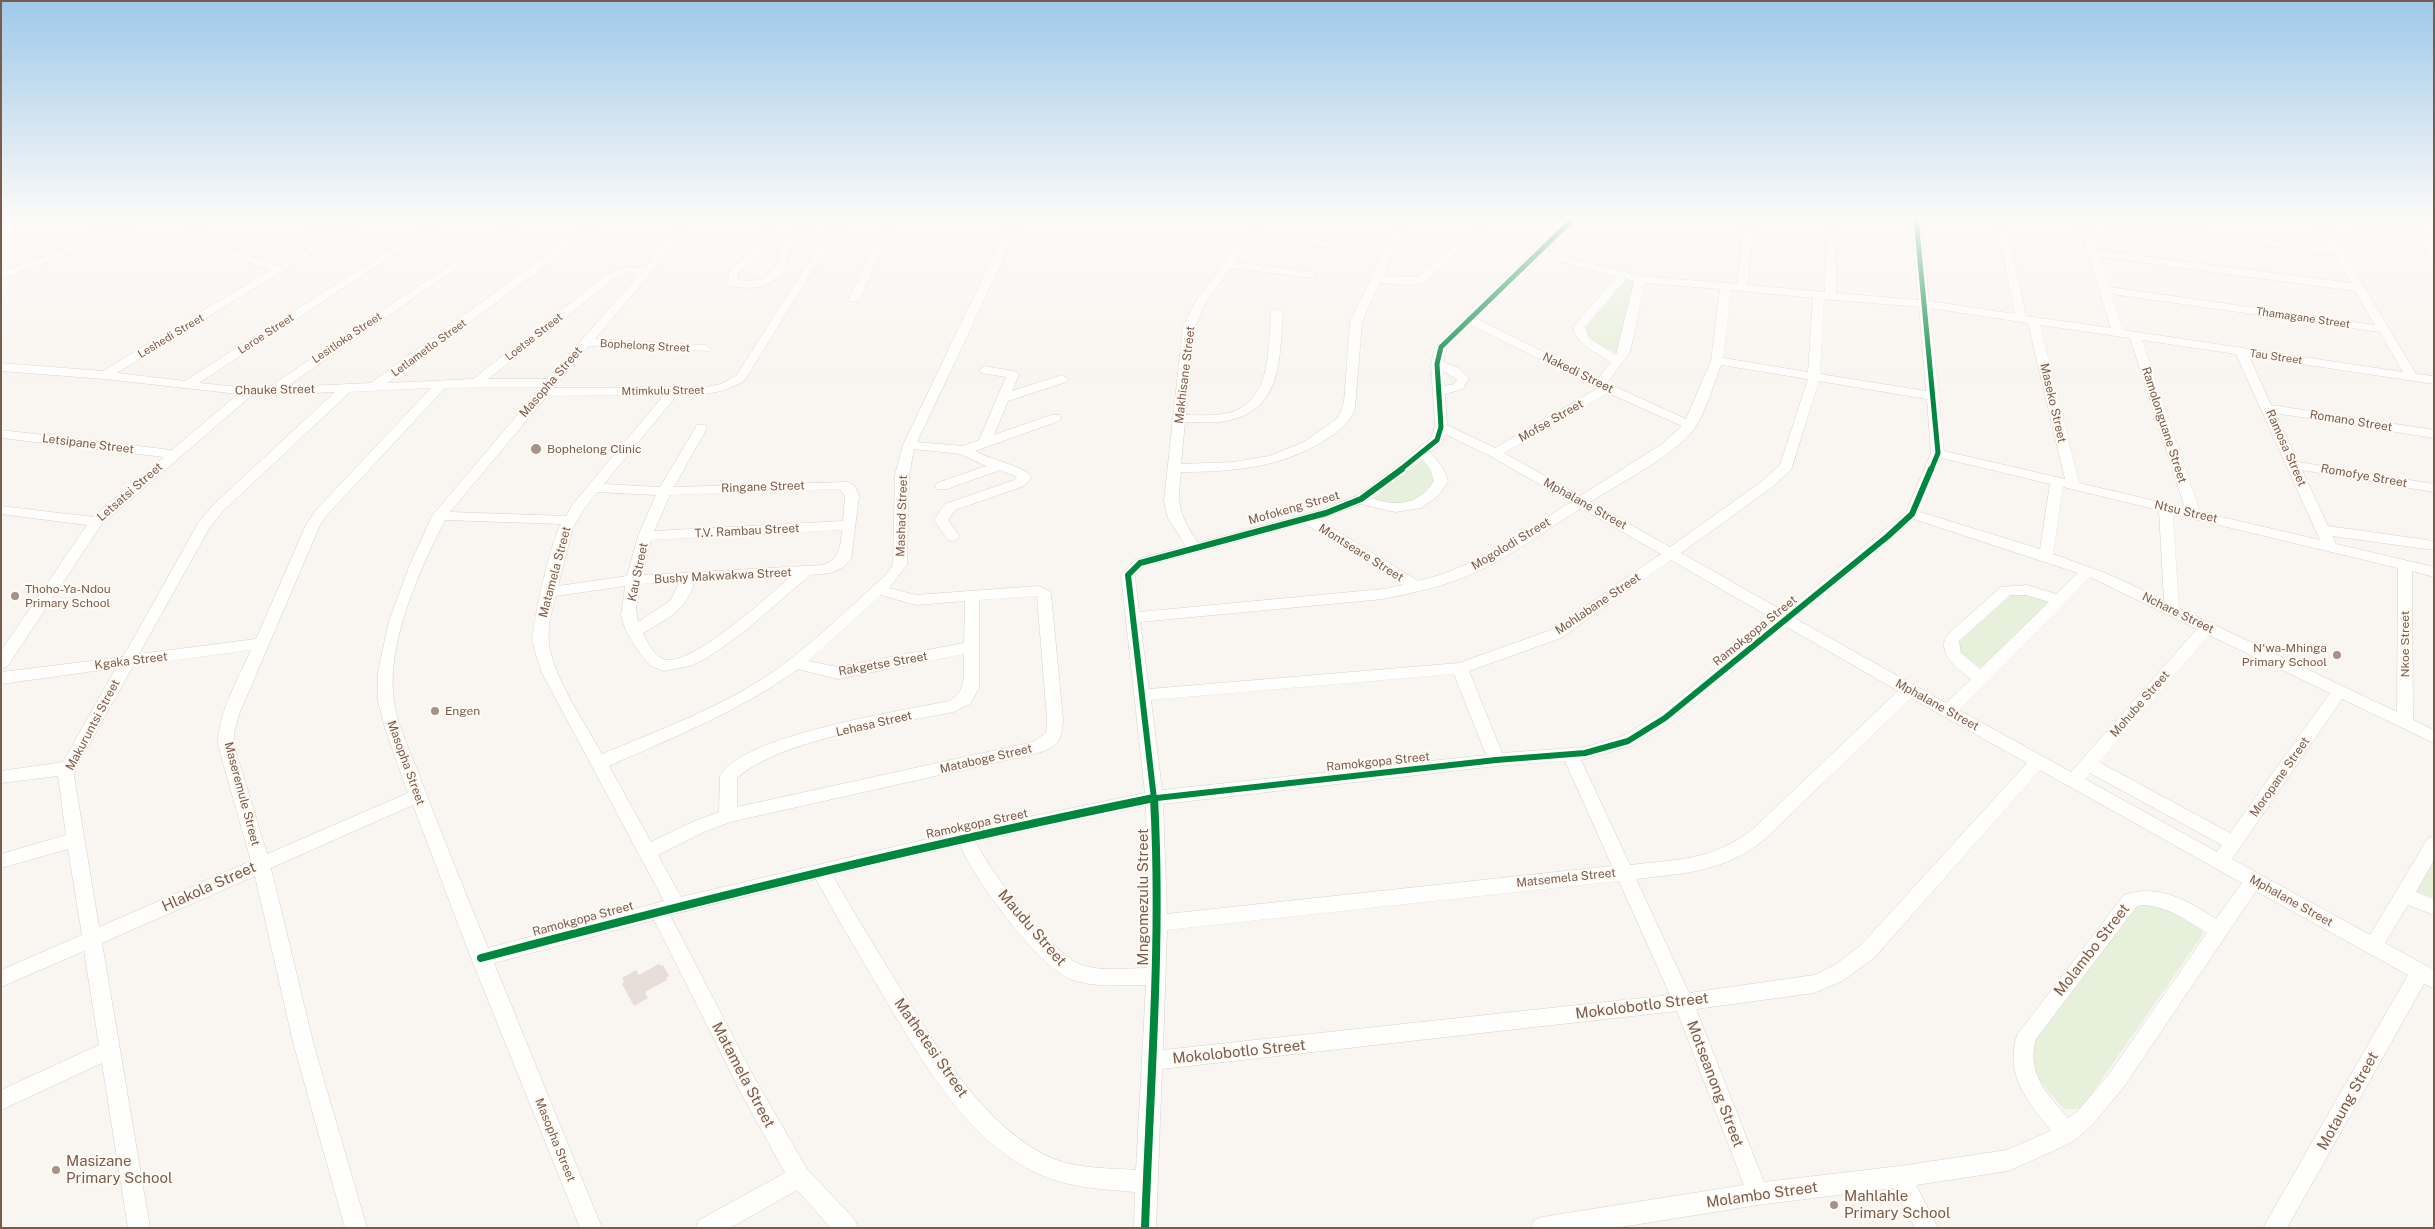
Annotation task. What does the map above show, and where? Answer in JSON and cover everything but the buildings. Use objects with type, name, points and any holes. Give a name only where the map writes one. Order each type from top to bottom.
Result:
[{"type":"street","name":"Leshedi Street","points":[[105,375],[270,275]]},
{"type":"street","name":"Leroe Street","points":[[187,385],[356,275]]},
{"type":"street","name":"Lesitloka Street","points":[[270,392],[440,275]]},
{"type":"street","name":"Letlametlo Street","points":[[374,387],[527,275]]},
{"type":"street","name":"Loetse Street","points":[[476,383],[614,275]]},
{"type":"street","name":"Masopha Street","points":[[591,1228],[481,958],[418,796],[390,720],[385,679],[396,625],[426,541],[439,516],[464,483],[643,275]]},
{"type":"street","points":[[732,275],[732,283],[761,285],[768,283],[773,275]]},
{"type":"street","name":"Mtimkulu Street","points":[[546,387],[673,392],[715,390],[731,385],[740,378],[805,275]]},
{"type":"street","points":[[854,299],[865,275]]},
{"type":"street","name":"Mashad Street","points":[[599,763],[718,711],[769,682],[796,662],[880,590],[900,565],[902,475],[910,445],[989,275]]},
{"type":"street","name":"Makhisane Street","points":[[1194,548],[1179,525],[1172,509],[1171,487],[1189,327],[1200,302],[1220,275]]},
{"type":"street","points":[[1174,468],[1236,468],[1283,458],[1316,441],[1344,420],[1349,410],[1350,402],[1356,322],[1377,278],[1409,282],[1421,280],[1426,275]]},
{"type":"street","points":[[1441,427],[1437,364],[1441,347],[1514,275]]},
{"type":"street","points":[[1742,288],[1743,275]]},
{"type":"street","name":"Mohlabane Street","points":[[1144,695],[1460,668],[1556,634],[1596,608],[1766,485],[1786,467],[1814,378],[1827,275]]},
{"type":"street","name":"Ramokgopa Street","points":[[481,958],[667,908],[821,871],[965,837],[1154,798],[1496,760],[1571,755],[1608,748],[1646,732],[1888,536],[1912,514],[1938,453],[1921,275]]},
{"type":"street","name":"Maseko Street","points":[[2015,275],[2072,486]]},
{"type":"street","points":[[2100,275],[2118,333]]},
{"type":"street","points":[[2264,275],[2361,288]]},
{"type":"street","points":[[2353,275],[2382,329],[2412,377]]},
{"type":"street","points":[[1618,361],[1585,340],[1581,336],[1579,327],[1623,276]]},
{"type":"street","name":"Tau Street","points":[[1623,276],[1924,304],[2434,380]]},
{"type":"street","name":"Mofse Street","points":[[1495,453],[1603,386],[1627,343],[1640,278]]},
{"type":"street","name":"Mogolodi Street","points":[[1133,618],[1383,594],[1417,587],[1460,574],[1479,565],[1678,439],[1689,425],[1717,361],[1726,287]]},
{"type":"street","name":"Thamagane Street","points":[[2105,290],[2382,329]]},
{"type":"street","points":[[1178,419],[1222,418],[1236,415],[1258,402],[1268,386],[1277,312]]},
{"type":"street","name":"Nakedi Street","points":[[1468,319],[1603,386],[1689,425]]},
{"type":"street","name":"Ramolonguane Street","points":[[2135,336],[2194,514]]},
{"type":"street","name":"Bophelong Street","points":[[585,342],[706,349]]},
{"type":"street","name":"Ramosa Street","points":[[2241,352],[2330,546]]},
{"type":"street","points":[[1717,361],[1934,396]]},
{"type":"street","points":[[1437,364],[1455,371],[1463,378],[1459,386],[1438,392]]},
{"type":"street","name":"Chauke Street","points":[[1,367],[105,375],[248,392],[476,383],[546,387]]},
{"type":"street","points":[[984,444],[1012,374],[985,370]]},
{"type":"street","points":[[1004,398],[1062,379]]},
{"type":"street","name":"Maseremule Street","points":[[356,1228],[304,1046],[261,864],[226,745],[228,723],[260,644],[317,519],[441,385]]},
{"type":"street","name":"Makuruntsi Street","points":[[139,1228],[94,938],[66,776],[68,768],[126,662],[211,516],[346,389]]},
{"type":"street","name":"Letsatsi Street","points":[[1,663],[96,522],[248,392]]},
{"type":"street","name":"Matamela Street","points":[[673,392],[569,520],[548,592],[542,620],[543,656],[550,673],[647,852],[667,908],[748,1086],[799,1177],[847,1228]]},
{"type":"street","name":"Romano Street","points":[[2268,408],[2434,434]]},
{"type":"street","points":[[910,445],[964,450],[1055,418]]},
{"type":"street","name":"Mphalane Street","points":[[1441,427],[1495,453],[1787,618],[1948,712],[2427,977]]},
{"type":"street","name":"Mofokeng Street","points":[[1132,569],[1140,563],[1306,518],[1361,499],[1424,452],[1437,440],[1441,427]]},
{"type":"street","name":"Kau Street","points":[[701,428],[663,491],[645,536],[634,580],[629,616],[634,631],[651,658],[663,665],[671,666],[706,650],[805,572]]},
{"type":"street","name":"Letsipane Street","points":[[1,434],[174,454]]},
{"type":"street","points":[[953,536],[941,520],[950,507],[1024,479],[1020,472],[983,461],[964,450]]},
{"type":"street","points":[[1361,499],[1392,509],[1412,507],[1426,500],[1441,481],[1436,468],[1424,452]]},
{"type":"street","name":"Ntsu Street","points":[[1938,453],[2434,572]]},
{"type":"street","name":"Romofye Street","points":[[2294,465],[2434,488]]},
{"type":"street","points":[[942,486],[1000,466]]},
{"type":"street","points":[[2046,556],[2057,482]]},
{"type":"street","name":"Ringane Street","points":[[594,488],[663,491],[843,486],[850,489],[851,493],[849,525],[846,556],[837,565]]},
{"type":"street","points":[[2166,508],[2172,609]]},
{"type":"street","points":[[1,510],[96,522]]},
{"type":"street","name":"Nchare Street","points":[[1912,514],[2088,571],[2172,609],[2339,692],[2434,736]]},
{"type":"street","points":[[439,516],[569,520]]},
{"type":"street","name":"Montseare Street","points":[[1306,518],[1417,587]]},
{"type":"street","name":"T.V. Rambau Street","points":[[645,536],[849,525]]},
{"type":"street","points":[[2323,530],[2434,546]]},
{"type":"street","name":"Bushy Makwakwa Street","points":[[548,592],[634,580],[805,572],[825,570],[837,565]]},
{"type":"street","name":"Nkoe Street","points":[[2404,723],[2405,565]]},
{"type":"street","name":"Mngomezulu Street","points":[[1132,569],[1128,575],[1144,695],[1154,798],[1158,923],[1145,1228]]},
{"type":"street","points":[[1948,712],[2088,571]]},
{"type":"street","points":[[634,631],[675,606],[683,596],[688,578]]},
{"type":"street","points":[[1982,679],[1954,655],[1951,650],[1952,639],[2006,590],[2020,589],[2060,600]]},
{"type":"street","name":"Mataboge Street","points":[[647,852],[698,827],[728,816],[1038,747],[1051,740],[1055,732],[1056,719],[1044,594],[1038,591],[916,600],[880,590]]},
{"type":"street","name":"Lehasa Street","points":[[728,816],[728,776],[739,765],[751,758],[784,744],[953,706],[964,700],[971,688],[972,597]]},
{"type":"street","name":"Mohube Street","points":[[2073,781],[2207,627]]},
{"type":"street","name":"Kgaka Street","points":[[1,678],[260,644]]},
{"type":"street","name":"Rakgetse Street","points":[[796,662],[822,671],[838,673],[971,648]]},
{"type":"street","points":[[1460,668],[1496,760]]},
{"type":"street","name":"Matsemela Street","points":[[1158,923],[1707,863],[1725,858],[1742,848],[1909,690]]},
{"type":"street","name":"Moropane Street","points":[[2220,862],[2339,692]]},
{"type":"street","name":"Motseanong Street","points":[[1571,755],[1683,1002],[1758,1194]]},
{"type":"street","name":"Mokolobotlo Street","points":[[1152,1061],[1683,1002],[1814,984],[1834,978],[1851,967],[1867,952],[2038,762]]},
{"type":"street","points":[[2088,764],[2233,843]]},
{"type":"street","points":[[1,777],[68,768]]},
{"type":"street","name":"Hlakola Street","points":[[1,979],[418,796]]},
{"type":"street","name":"Maudu Street","points":[[965,837],[977,862],[1014,912],[1062,965],[1076,972],[1096,976],[1156,976]]},
{"type":"street","points":[[1,861],[77,840]]},
{"type":"street","points":[[2372,946],[2434,842]]},
{"type":"street","name":"Mathetesi Street","points":[[821,871],[848,921],[910,1022],[956,1089],[981,1116],[1028,1156],[1047,1167],[1072,1173],[1146,1182]]},
{"type":"street","name":"Molambo Street","points":[[1550,1227],[1758,1194],[1900,1177],[2008,1160],[2066,1133],[2085,1118],[2116,1081],[2253,881]]},
{"type":"street","points":[[2404,895],[2434,907]]},
{"type":"street","name":"Molambo Street","points":[[2066,1133],[2039,1100],[2024,1072],[2022,1048],[2039,1019],[2126,903],[2131,900],[2145,897],[2168,902],[2218,930]]},
{"type":"street","name":"Motaung Street","points":[[2274,1228],[2427,977]]},
{"type":"street","points":[[1,1100],[111,1049]]},
{"type":"street","points":[[707,1228],[799,1177]]},
{"type":"street","points":[[1900,1177],[1927,1228]]},
{"type":"green space","points":[[1627,278],[1636,282],[1620,355],[1592,340],[1588,336],[1584,324],[1621,282]]},
{"type":"green space","points":[[1423,459],[1436,473],[1430,489],[1421,497],[1405,505],[1370,500]]},
{"type":"green space","points":[[2010,591],[2054,600],[1982,668],[1960,654],[1954,640]]},
{"type":"green space","points":[[2434,863],[2434,898],[2415,890]]},
{"type":"green space","points":[[2141,898],[2203,924],[2202,936],[2081,1109],[2064,1109],[2036,1077],[2031,1043]]},
{"type":"cycle path","points":[[1145,1228],[1157,958],[1157,851],[1152,769],[1133,630],[1128,575],[1140,563],[1326,513],[1361,499],[1376,490],[1437,440],[1441,427],[1437,364],[1441,347],[1515,275]]},
{"type":"cycle path","points":[[481,958],[676,906],[821,871],[965,837],[1154,798],[1496,760],[1585,753],[1628,741],[1665,718],[1888,536],[1912,514],[1938,453],[1921,275]]},
{"type":"place","name":"Bophelong Clinic","points":[[536,449]]},
{"type":"place","name":"Thoho-Ya-Ndou Primary School","points":[[15,596]]},
{"type":"place","name":"N'wa-Mhinga Primary School","points":[[2337,655]]},
{"type":"place","name":"Engen","points":[[435,711]]},
{"type":"place","name":"Masizane Primary School","points":[[56,1170]]},
{"type":"place","name":"Mahlahle Primary School","points":[[1834,1205]]}]
